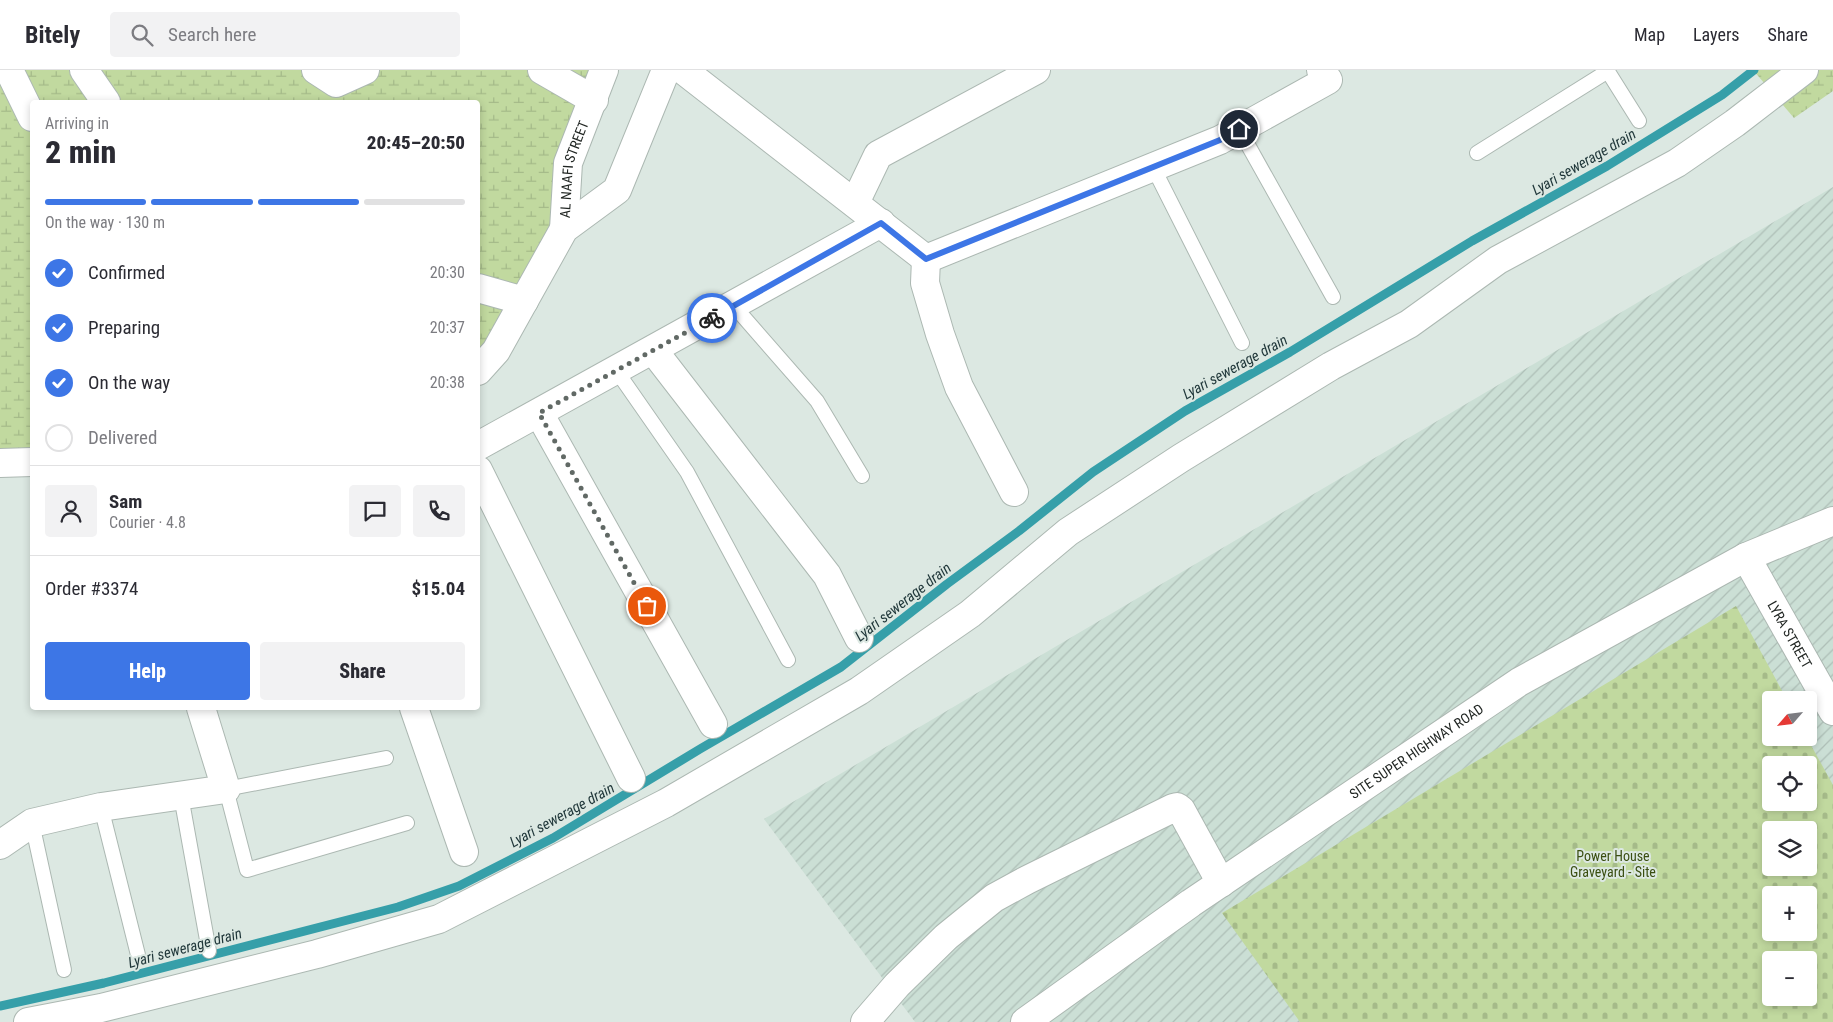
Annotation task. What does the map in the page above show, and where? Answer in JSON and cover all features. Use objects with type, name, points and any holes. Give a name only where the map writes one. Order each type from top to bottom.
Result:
[{"type":"street","points":[[9,70],[30,113]]},
{"type":"street","points":[[84,70],[105,100]]},
{"type":"street","points":[[316,70],[336,83],[365,70]]},
{"type":"street","points":[[542,70],[594,100]]},
{"type":"street","name":"AL NAAFI STREET","points":[[564,228],[568,163],[594,100],[604,70]]},
{"type":"street","name":"AL NAAFI STREET","points":[[564,228],[617,190],[666,70]]},
{"type":"street","points":[[683,70],[926,259]]},
{"type":"street","points":[[855,203],[878,155],[1036,70]]},
{"type":"street","points":[[926,259],[1220,140],[1328,80],[1321,70]]},
{"type":"street","points":[[28,1022],[100,1008],[317,954],[439,920],[666,803],[859,691],[970,614],[1068,532],[1181,458],[1331,366],[1409,324],[1498,260],[1677,163],[1735,123],[1804,70]]},
{"type":"street","points":[[480,445],[881,223]]},
{"type":"street","points":[[480,369],[496,351],[564,228]]},
{"type":"street","points":[[926,259],[925,284],[959,387],[1014,492]]},
{"type":"street","points":[[480,289],[524,301]]},
{"type":"street","points":[[653,350],[827,575],[859,638]]},
{"type":"street","points":[[539,413],[713,724]]},
{"type":"street","points":[[0,463],[30,462]]},
{"type":"street","points":[[480,474],[631,778]]},
{"type":"street","name":"SITE SUPER HIGHWAY ROAD","points":[[1025,1022],[1221,883],[1519,682],[1746,557],[1833,521]]},
{"type":"street","name":"LYRA STREET","points":[[1746,557],[1833,711]]},
{"type":"street","points":[[0,845],[32,823],[101,807],[226,789],[202,710]]},
{"type":"street","points":[[415,710],[464,852]]},
{"type":"street","points":[[865,1022],[897,985],[946,937],[994,898],[1173,808],[1177,807],[1181,810],[1221,883]]},
{"type":"lane","points":[[1478,153],[1607,71],[1639,121]]},
{"type":"lane","points":[[1239,129],[1333,297]]},
{"type":"lane","points":[[1153,168],[1242,343]]},
{"type":"lane","points":[[732,307],[741,314],[817,401],[862,476]]},
{"type":"lane","points":[[616,370],[687,472],[788,660]]},
{"type":"lane","points":[[386,758],[226,789],[247,870],[407,823]]},
{"type":"lane","points":[[181,796],[210,951]]},
{"type":"lane","points":[[101,807],[138,955]]},
{"type":"lane","points":[[32,823],[64,970]]},
{"type":"shaded area","points":[[1833,187],[1833,1022],[915,1022],[764,819]]},
{"type":"green space","points":[[0,70],[609,70],[524,301],[480,369],[480,100],[30,100],[30,460],[0,462]]},
{"type":"green space","points":[[1753,70],[1833,70],[1833,91],[1794,118]]},
{"type":"green space","name":"Power House Graveyard - Site","points":[[1736,606],[1782,691],[1762,691],[1762,746],[1811,746],[1817,756],[1762,756],[1762,811],[1817,811],[1817,756],[1833,785],[1833,1022],[1300,1022],[1222,913]]},
{"type":"waterway","name":"Lyari sewerage drain","points":[[0,1006],[104,983],[398,907],[459,886],[553,838],[841,667],[1093,472],[1185,411],[1290,352],[1472,241],[1607,166],[1722,95],[1754,70]]},
{"type":"way so far","points":[[647,606],[539,413],[712,318]]},
{"type":"route","points":[[712,318],[881,223],[926,259],[1220,140],[1239,129]]}]
